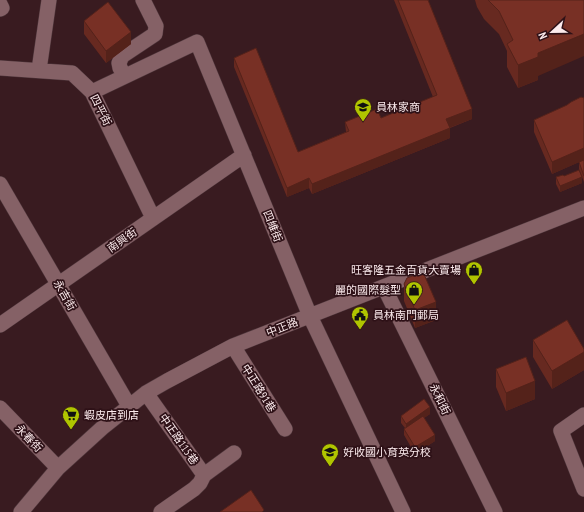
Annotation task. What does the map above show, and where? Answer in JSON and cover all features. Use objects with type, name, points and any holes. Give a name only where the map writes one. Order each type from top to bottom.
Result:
[{"type":"street","points":[[39,70],[49,0]]},
{"type":"street","points":[[125,76],[119,63],[122,56],[155,34],[156,26],[143,0]]},
{"type":"street","points":[[0,4],[2,8],[0,9]]},
{"type":"street","name":"四維街","points":[[92,92],[197,42],[310,316],[404,512]]},
{"type":"street","name":"四平街","points":[[0,68],[72,73],[92,92],[153,218]]},
{"type":"street","name":"南興街","points":[[0,325],[244,155]]},
{"type":"street","name":"永吉街","points":[[0,184],[129,406]]},
{"type":"street","name":"中正路","points":[[21,512],[58,468],[102,428],[146,393],[166,381],[233,346],[584,208]]},
{"type":"street","name":"永和街","points":[[384,286],[496,512]]},
{"type":"street","name":"中正路91巷","points":[[233,346],[285,429]]},
{"type":"street","name":"中正路115巷","points":[[146,393],[204,475],[234,453]]},
{"type":"street","name":"永春街","points":[[0,408],[58,468]]},
{"type":"street","points":[[584,415],[561,430],[584,489]]},
{"type":"street","points":[[161,512],[194,489],[200,483],[204,475]]},
{"type":"building","points":[[398,0],[428,0],[472,109],[446,119],[450,128],[312,184],[309,178],[287,188],[234,58],[256,48],[298,152],[349,131],[345,122],[377,109],[381,118],[437,95]]},
{"type":"building","points":[[488,0],[584,0],[584,34],[538,53],[538,57],[518,65],[507,44],[513,40],[499,11]]},
{"type":"building","points":[[108,2],[131,32],[106,51],[84,21]]},
{"type":"building","points":[[581,97],[584,98],[584,148],[552,162],[534,120]]},
{"type":"building","points":[[584,160],[584,176],[579,162]]},
{"type":"building","points":[[579,170],[582,177],[560,186],[556,177],[564,176]]},
{"type":"building","points":[[423,272],[436,302],[415,310],[404,284],[407,278]]},
{"type":"building","points":[[567,320],[584,349],[584,352],[552,371],[533,340]]},
{"type":"building","points":[[526,357],[535,381],[506,393],[496,369]]},
{"type":"building","points":[[424,399],[430,407],[406,424],[401,416]]},
{"type":"building","points":[[423,416],[435,435],[415,447],[404,429]]},
{"type":"building","points":[[251,490],[264,510],[262,512],[220,512]]},
{"type":"place","name":"員林家商","points":[[363,122]]},
{"type":"place","name":"旺客隆五金百貨大賣場","points":[[474,285]]},
{"type":"place","name":"麗的國際髮型","points":[[414,305]]},
{"type":"place","name":"員林南門郵局","points":[[360,330]]},
{"type":"place","name":"蝦皮店到店","points":[[71,430]]},
{"type":"place","name":"好收國小育英分校","points":[[330,467]]}]
